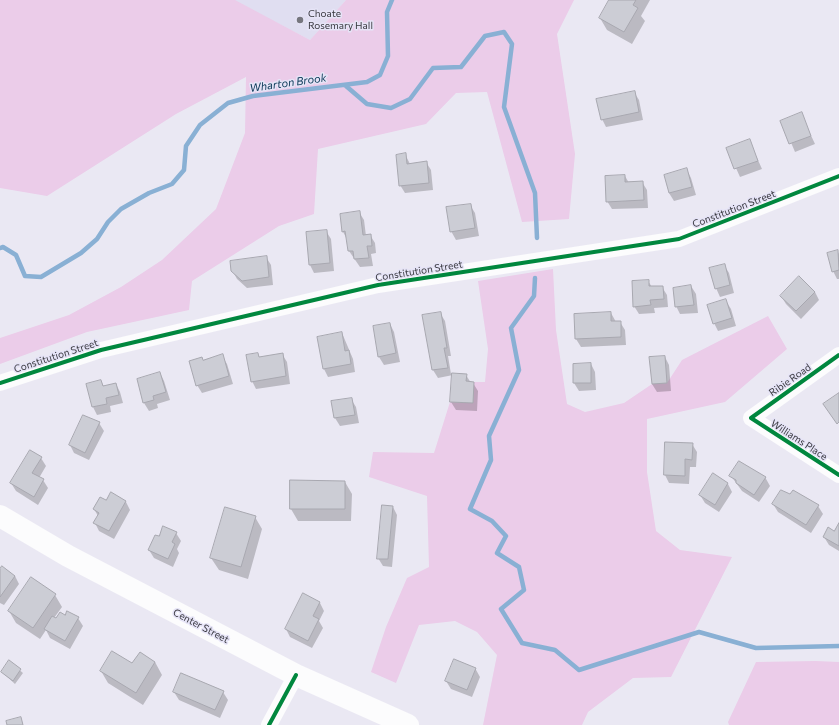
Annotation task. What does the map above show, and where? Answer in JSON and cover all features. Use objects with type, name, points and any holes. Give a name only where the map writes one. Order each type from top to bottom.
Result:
[{"type":"main road","name":"Center Street","points":[[0,516],[68,556],[296,675],[408,725]]},
{"type":"street","name":"Constitution Street","points":[[0,383],[102,350],[378,285],[679,239],[839,176]]},
{"type":"street","name":"Ribie Road","points":[[751,418],[839,355]]},
{"type":"street","name":"Williams Place","points":[[751,418],[839,475]]},
{"type":"street","points":[[269,725],[296,675]]},
{"type":"shaded area","points":[[0,0],[235,0],[310,40],[346,0],[574,0],[557,34],[575,154],[569,219],[522,222],[487,92],[456,93],[426,124],[318,149],[314,214],[279,226],[192,281],[189,310],[87,332],[0,364],[0,338],[69,315],[121,287],[162,260],[216,209],[245,133],[246,77],[176,114],[47,196],[0,188]]},
{"type":"shaded area","name":"Choate Rosemary Hall","points":[[233,0],[346,0],[310,40]]},
{"type":"shaded area","points":[[553,269],[556,330],[567,404],[585,412],[624,403],[652,384],[667,383],[682,360],[768,316],[787,349],[725,402],[647,419],[647,472],[656,531],[680,550],[732,557],[671,677],[633,678],[588,712],[582,725],[483,725],[497,655],[477,632],[455,621],[419,625],[396,683],[371,672],[386,627],[407,578],[429,567],[427,496],[369,477],[373,452],[434,453],[450,402],[472,403],[474,382],[485,382],[488,349],[478,281]]},
{"type":"shaded area","points":[[756,662],[839,662],[839,725],[729,725],[728,722]]},
{"type":"building","points":[[609,0],[636,0],[633,5],[638,8],[624,32],[599,18]]},
{"type":"building","points":[[635,91],[639,112],[601,120],[596,99]]},
{"type":"building","points":[[802,112],[811,136],[789,144],[780,121]]},
{"type":"building","points":[[750,139],[758,161],[734,169],[726,148]]},
{"type":"building","points":[[406,153],[407,164],[427,161],[429,183],[399,186],[396,155]]},
{"type":"building","points":[[687,168],[692,187],[669,193],[664,175]]},
{"type":"building","points":[[625,175],[625,182],[643,181],[644,200],[606,202],[605,176]]},
{"type":"building","points":[[471,204],[475,228],[450,232],[446,207]]},
{"type":"building","points":[[360,211],[363,235],[371,234],[372,246],[367,246],[369,258],[354,259],[353,251],[348,251],[345,231],[342,232],[340,214]]},
{"type":"building","points":[[327,230],[330,263],[309,265],[306,232]]},
{"type":"building","points":[[838,250],[839,270],[832,272],[827,253]]},
{"type":"building","points":[[267,256],[269,277],[242,281],[231,271],[230,261]]},
{"type":"building","points":[[725,264],[730,285],[715,289],[709,268]]},
{"type":"building","points":[[799,276],[815,292],[796,311],[780,296]]},
{"type":"building","points":[[649,280],[649,286],[663,286],[664,299],[650,300],[651,305],[633,307],[632,281]]},
{"type":"building","points":[[691,285],[694,305],[675,307],[673,288]]},
{"type":"building","points":[[726,299],[732,318],[713,324],[707,305]]},
{"type":"building","points":[[441,312],[447,348],[444,348],[448,368],[432,370],[422,315]]},
{"type":"building","points":[[611,312],[611,321],[621,321],[621,337],[575,339],[574,314]]},
{"type":"building","points":[[390,323],[396,353],[378,357],[373,326]]},
{"type":"building","points":[[342,332],[345,351],[349,350],[351,364],[323,369],[317,337]]},
{"type":"building","points":[[258,353],[259,357],[283,353],[286,376],[251,382],[246,355]]},
{"type":"building","points":[[223,354],[229,376],[196,386],[189,361],[202,357],[203,360]]},
{"type":"building","points":[[665,356],[667,383],[652,384],[649,357]]},
{"type":"building","points":[[591,363],[591,383],[573,383],[573,364]]},
{"type":"building","points":[[160,372],[166,392],[153,396],[154,400],[143,403],[137,379]]},
{"type":"building","points":[[452,373],[467,374],[466,381],[474,382],[473,403],[450,402]]},
{"type":"building","points":[[101,380],[103,386],[116,383],[119,395],[106,398],[107,404],[92,407],[86,384]]},
{"type":"building","points":[[839,393],[839,422],[837,424],[823,404]]},
{"type":"building","points":[[352,398],[355,415],[334,418],[331,401]]},
{"type":"building","points":[[83,415],[100,422],[85,453],[69,445]]},
{"type":"building","points":[[665,442],[693,443],[692,460],[685,459],[685,476],[664,475]]},
{"type":"building","points":[[30,450],[42,457],[32,473],[44,479],[34,497],[10,483]]},
{"type":"building","points":[[739,461],[766,477],[754,495],[736,483],[736,480],[729,476]]},
{"type":"building","points":[[713,473],[728,483],[715,505],[699,495]]},
{"type":"building","points":[[290,480],[345,481],[345,509],[290,509]]},
{"type":"building","points":[[781,490],[790,494],[793,490],[819,505],[806,525],[772,504]]},
{"type":"building","points":[[111,492],[126,501],[109,531],[93,523],[99,513],[93,509],[100,497],[106,500]]},
{"type":"building","points":[[382,505],[393,506],[388,559],[377,559]]},
{"type":"building","points":[[225,507],[256,516],[241,567],[210,558]]},
{"type":"building","points":[[839,523],[839,546],[823,537],[828,527],[834,531]]},
{"type":"building","points":[[163,526],[177,532],[172,542],[175,544],[168,559],[148,550],[155,535],[159,536]]},
{"type":"building","points":[[2,566],[15,576],[0,597],[0,569]]},
{"type":"building","points":[[31,577],[56,594],[33,628],[8,611]]},
{"type":"building","points":[[303,593],[320,602],[313,616],[319,619],[308,641],[285,629]]},
{"type":"building","points":[[67,611],[79,617],[65,641],[44,629],[52,616],[56,618],[60,612],[65,615]]},
{"type":"building","points":[[112,651],[132,663],[140,652],[155,662],[136,693],[100,671]]},
{"type":"building","points":[[454,659],[476,668],[467,690],[445,681]]},
{"type":"building","points":[[9,660],[21,669],[13,681],[1,672]]},
{"type":"building","points":[[181,673],[224,691],[215,710],[173,692]]},
{"type":"building","points":[[21,717],[23,725],[7,725],[6,721]]},
{"type":"waterway","name":"Wharton Brook","points":[[0,248],[3,247],[16,255],[25,276],[41,277],[81,253],[97,239],[108,222],[121,209],[149,193],[172,184],[184,170],[186,146],[200,125],[228,103],[253,96],[367,82],[380,75],[388,56],[387,12],[392,0]]},
{"type":"waterway","points":[[346,86],[367,104],[391,108],[410,99],[433,68],[461,67],[485,36],[504,32],[512,44],[504,107],[535,193],[537,238]]},
{"type":"waterway","points":[[535,278],[534,296],[511,328],[519,370],[489,436],[491,460],[470,509],[492,521],[506,536],[497,553],[519,567],[524,590],[501,609],[522,643],[555,650],[579,670],[699,632],[756,648],[839,646]]},
{"type":"cycle path","points":[[0,383],[101,350],[378,285],[679,239],[839,176]]},
{"type":"cycle path","points":[[839,355],[751,418],[839,475]]},
{"type":"cycle path","points":[[269,725],[296,675]]},
{"type":"place","name":"Choate Rosemary Hall","points":[[300,20]]}]
